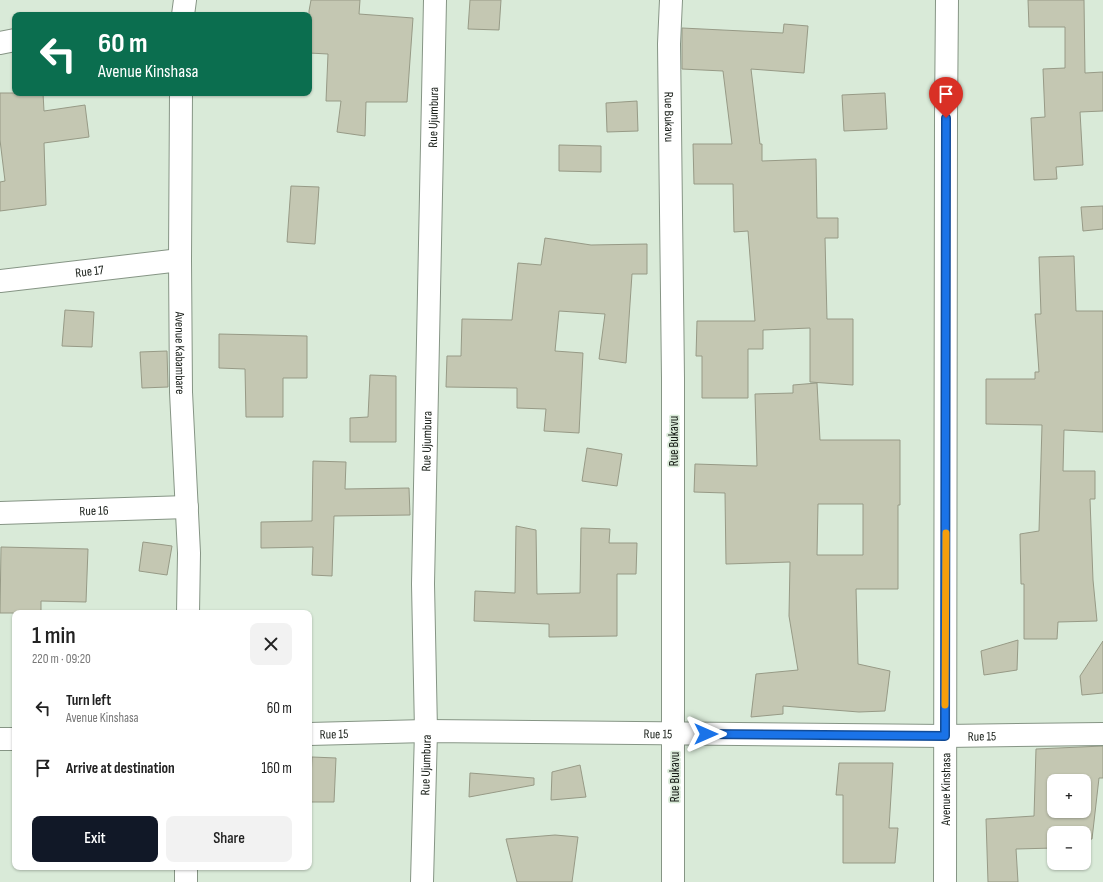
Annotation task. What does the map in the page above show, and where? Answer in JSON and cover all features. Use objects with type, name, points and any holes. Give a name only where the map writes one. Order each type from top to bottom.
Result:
[{"type":"street","points":[[183,12],[185,0]]},
{"type":"street","name":"Rue Ujumbura","points":[[422,882],[426,731],[423,568],[435,0]]},
{"type":"street","name":"Rue Bukavu","points":[[671,0],[669,44],[673,370],[673,882]]},
{"type":"street","name":"Avenue Kinshasa","points":[[945,882],[947,0]]},
{"type":"street","points":[[0,42],[12,40]]},
{"type":"street","name":"Avenue Kabambare","points":[[181,96],[181,392],[189,553],[188,610]]},
{"type":"street","name":"Rue 17","points":[[0,281],[180,260]]},
{"type":"street","name":"Rue 16","points":[[0,513],[187,507]]},
{"type":"street","name":"Rue 15","points":[[312,734],[426,731],[945,736],[1103,734]]},
{"type":"street","points":[[0,739],[12,739]]},
{"type":"street","points":[[186,870],[186,882]]},
{"type":"building","points":[[311,0],[360,0],[359,14],[413,18],[407,102],[366,102],[365,136],[337,132],[341,101],[326,101],[328,54],[312,53],[312,12],[309,11]]},
{"type":"building","points":[[470,0],[501,0],[499,30],[468,29]]},
{"type":"building","points":[[1028,0],[1084,0],[1085,73],[1103,72],[1103,111],[1080,112],[1083,165],[1056,167],[1057,179],[1034,180],[1031,118],[1045,117],[1043,69],[1065,68],[1065,27],[1029,27]]},
{"type":"building","points":[[784,24],[808,26],[804,73],[751,69],[760,144],[762,144],[762,161],[816,159],[817,218],[838,218],[838,238],[825,238],[827,319],[853,319],[853,385],[810,382],[810,328],[763,330],[763,349],[748,349],[748,398],[702,398],[702,356],[696,356],[697,321],[755,321],[748,231],[734,232],[733,184],[694,184],[693,144],[732,144],[723,71],[682,69],[682,28],[783,33]]},
{"type":"building","points":[[0,93],[12,93],[12,96],[43,96],[44,111],[85,105],[89,137],[44,143],[46,205],[0,211],[0,182],[5,181],[0,140]]},
{"type":"building","points":[[885,93],[887,129],[844,131],[842,95]]},
{"type":"building","points":[[637,101],[638,131],[607,132],[606,103]]},
{"type":"building","points":[[559,145],[601,146],[601,172],[559,171]]},
{"type":"building","points":[[291,186],[319,187],[315,244],[287,242]]},
{"type":"building","points":[[1103,206],[1103,229],[1083,231],[1081,207]]},
{"type":"building","points":[[545,238],[591,245],[647,244],[647,274],[632,274],[626,363],[599,359],[605,314],[559,311],[555,351],[583,353],[579,433],[544,431],[546,409],[517,408],[517,388],[446,387],[447,356],[461,356],[462,319],[512,320],[518,263],[541,265]]},
{"type":"building","points":[[1074,256],[1076,311],[1103,311],[1103,432],[1064,430],[1063,471],[1095,471],[1095,499],[1090,499],[1093,580],[1097,621],[1058,622],[1057,639],[1024,639],[1024,584],[1021,584],[1020,534],[1039,531],[1042,425],[986,424],[986,379],[1035,379],[1035,372],[1039,372],[1035,314],[1041,314],[1039,257]]},
{"type":"building","points":[[65,310],[94,312],[92,347],[62,346]]},
{"type":"building","points":[[219,334],[307,336],[307,378],[283,378],[283,417],[246,417],[245,369],[219,368]]},
{"type":"building","points":[[167,351],[168,387],[142,388],[140,352]]},
{"type":"building","points":[[370,375],[396,376],[396,442],[350,442],[350,418],[368,417]]},
{"type":"building","points":[[817,383],[820,440],[900,440],[898,589],[856,589],[858,664],[890,671],[885,711],[859,712],[783,706],[783,714],[751,717],[756,674],[798,670],[789,616],[790,562],[726,564],[725,493],[694,492],[695,464],[757,466],[755,394],[793,393],[793,385]],"holes":[[[818,504],[863,504],[863,555],[817,555]]]},
{"type":"building","points":[[587,448],[622,454],[617,486],[582,481]]},
{"type":"building","points":[[313,461],[346,462],[345,489],[409,488],[410,515],[334,516],[332,576],[312,575],[313,547],[261,548],[261,522],[312,521]]},
{"type":"building","points":[[516,526],[536,530],[537,594],[580,593],[581,528],[610,529],[609,543],[637,543],[636,574],[617,574],[617,636],[549,637],[549,624],[474,621],[475,591],[515,593]]},
{"type":"building","points":[[143,542],[172,546],[167,575],[139,571]]},
{"type":"building","points":[[1,547],[88,549],[86,602],[41,601],[41,610],[12,610],[12,613],[0,613]]},
{"type":"building","points":[[1018,640],[1017,670],[984,675],[981,651]]},
{"type":"building","points":[[1103,641],[1103,693],[1082,695],[1080,676]]},
{"type":"building","points":[[1103,746],[1103,778],[1099,778],[1092,839],[1091,826],[1047,826],[1047,848],[1016,849],[1018,882],[988,882],[986,819],[1034,816],[1036,749]]},
{"type":"building","points":[[312,757],[336,758],[334,802],[312,802]]},
{"type":"building","points":[[839,763],[893,763],[889,828],[898,828],[895,863],[843,863],[843,795],[836,795]]},
{"type":"building","points":[[580,765],[586,797],[551,800],[552,772]]},
{"type":"building","points":[[470,773],[534,778],[534,785],[469,797]]},
{"type":"building","points":[[555,835],[578,837],[572,882],[517,882],[506,839]]},
{"type":"slow traffic","points":[[945,705],[946,533]]},
{"type":"route","points":[[706,734],[945,736],[946,118]]}]
